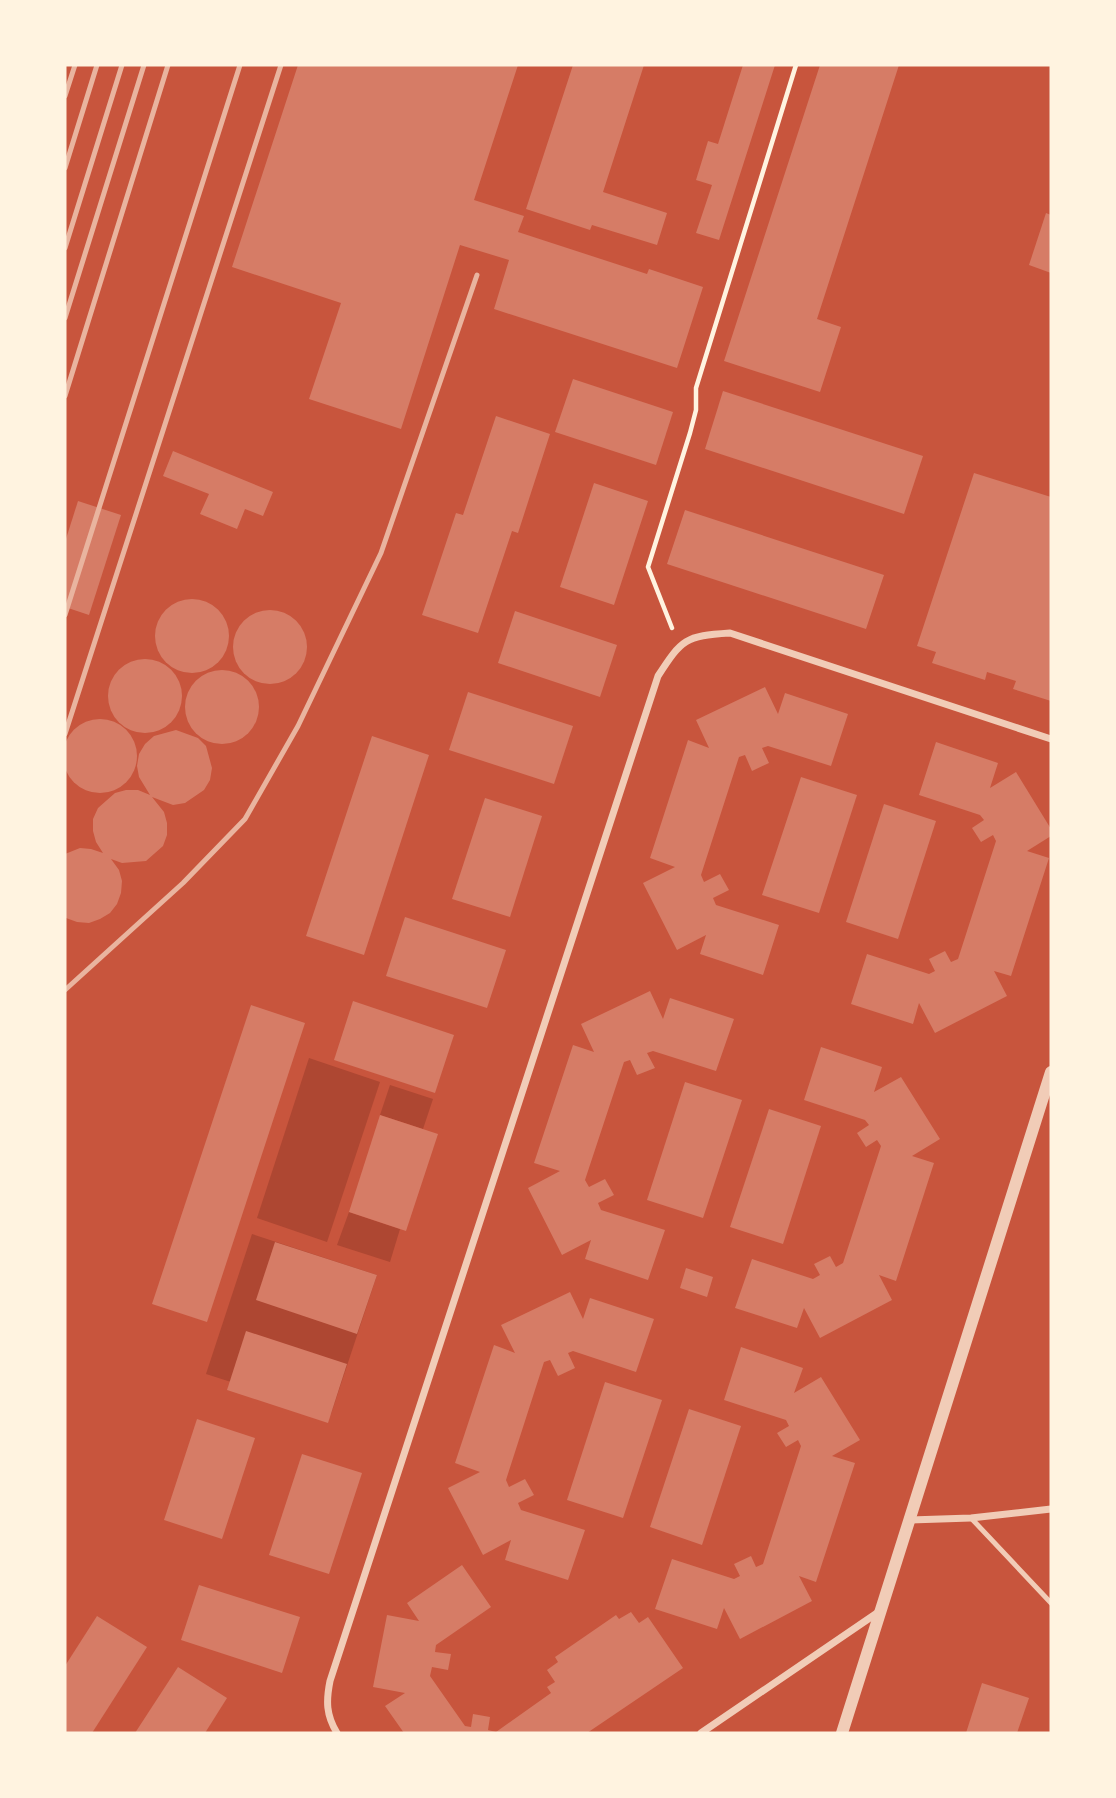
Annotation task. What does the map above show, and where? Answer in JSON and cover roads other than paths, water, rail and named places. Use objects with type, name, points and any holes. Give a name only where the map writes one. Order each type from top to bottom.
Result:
[{"type":"street","points":[[337,1733],[330,1721],[326,1701],[330,1681],[658,676],[678,645],[705,635],[730,633],[1051,739]]},
{"type":"street","points":[[842,1733],[1051,1072]]},
{"type":"street","points":[[910,1520],[971,1518],[1051,1508]]},
{"type":"street","points":[[701,1733],[882,1610]]},
{"type":"lane","points":[[971,1518],[1051,1603]]},
{"type":"railway","points":[[65,96],[75,65]]},
{"type":"railway","points":[[65,168],[97,65]]},
{"type":"railway","points":[[65,248],[122,65]]},
{"type":"railway","points":[[65,318],[144,65]]},
{"type":"railway","points":[[65,396],[168,65]]},
{"type":"railway","points":[[65,615],[240,65]]},
{"type":"railway","points":[[65,734],[281,65]]},
{"type":"railway","points":[[65,990],[183,883],[245,819],[298,726],[381,553],[477,275]]}]
